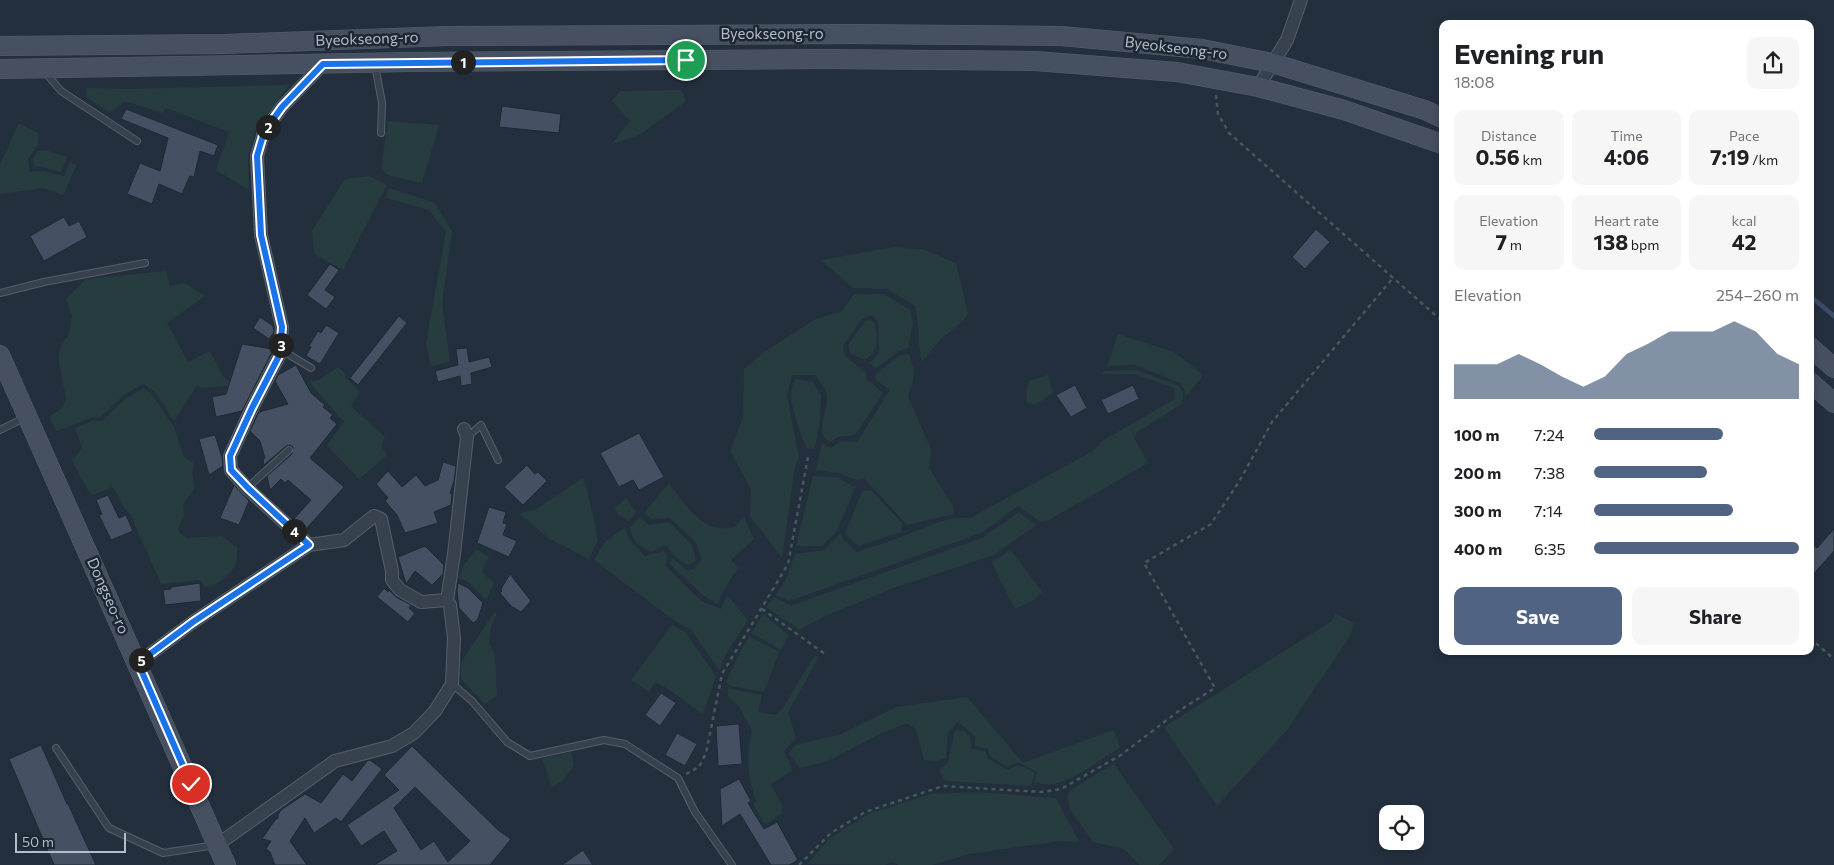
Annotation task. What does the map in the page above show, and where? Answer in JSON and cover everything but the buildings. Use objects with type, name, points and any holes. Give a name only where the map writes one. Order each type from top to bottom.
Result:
[{"type":"main road","name":"Byeokseong-ro","points":[[0,46],[224,44],[448,36],[851,34],[1061,36],[1202,49],[1272,64],[1424,110],[1439,117]]},
{"type":"main road","name":"Byeokseong-ro","points":[[0,69],[824,59],[1035,60],[1177,72],[1258,87],[1344,110],[1439,143]]},
{"type":"main road","points":[[1814,350],[1834,368]]},
{"type":"main road","name":"Dongseo-ro","points":[[0,354],[226,865]]},
{"type":"main road","points":[[1814,386],[1834,403]]},
{"type":"street","points":[[1258,87],[1287,40],[1301,0]]},
{"type":"street","points":[[309,545],[231,470],[230,456],[280,354],[282,327],[261,235],[257,156],[264,132],[282,107],[323,64]]},
{"type":"street","points":[[217,845],[335,761],[392,746],[414,732],[435,712],[452,684],[454,638],[450,605],[447,600],[454,554],[465,433]]},
{"type":"street","points":[[138,663],[193,622],[309,545],[344,540],[374,516],[381,519],[392,571],[392,580],[400,590],[421,602],[447,600]]},
{"type":"lane","points":[[375,63],[382,103],[381,133]]},
{"type":"lane","points":[[42,68],[61,91],[137,141]]},
{"type":"lane","points":[[0,293],[44,282],[145,263]]},
{"type":"lane","points":[[280,349],[311,368]]},
{"type":"lane","points":[[0,430],[27,416]]},
{"type":"lane","points":[[465,433],[481,425],[498,460]]},
{"type":"lane","points":[[248,488],[289,450]]},
{"type":"lane","points":[[452,684],[472,700],[507,742],[530,756],[604,740],[625,744],[678,778],[695,812],[732,865]]},
{"type":"lane","points":[[56,748],[109,828],[163,853],[217,845]]},
{"type":"path","points":[[1215,79],[1218,114],[1229,133],[1439,318]]},
{"type":"path","points":[[799,865],[831,833],[865,812],[943,786],[1042,792],[1061,789],[1121,755],[1180,710],[1215,688],[1144,563],[1212,524],[1240,480],[1272,422],[1393,278]]},
{"type":"path","points":[[678,778],[699,767],[706,754],[722,674],[788,564],[808,457]]},
{"type":"path","points":[[762,609],[825,654]]},
{"type":"path","points":[[1814,642],[1834,659]]},
{"type":"green space","points":[[289,85],[255,131],[248,157],[249,190],[216,170],[229,132],[166,108],[162,113],[125,101],[110,113],[86,97],[86,88],[128,89]]},
{"type":"green space","points":[[681,90],[685,102],[639,135],[612,144],[630,121],[612,101],[620,91]]},
{"type":"green space","points":[[388,121],[439,125],[422,183],[387,175],[381,168]]},
{"type":"green space","points":[[19,123],[39,134],[38,144],[28,159],[30,172],[43,171],[64,176],[70,162],[77,165],[63,195],[44,188],[0,194],[0,164]]},
{"type":"green space","points":[[45,150],[67,157],[61,172],[34,166],[33,159],[38,151]]},
{"type":"green space","points":[[369,176],[387,185],[343,270],[314,254],[312,231],[345,179]]},
{"type":"green space","points":[[389,188],[435,203],[452,231],[442,304],[450,361],[431,367],[426,343],[446,232],[429,210],[386,198]]},
{"type":"green space","points":[[894,247],[925,250],[956,263],[968,314],[964,320],[939,341],[922,362],[915,306],[887,289],[853,288],[821,260]]},
{"type":"green space","points":[[166,271],[170,286],[184,283],[205,296],[167,323],[188,362],[210,351],[224,378],[236,385],[201,388],[197,385],[174,421],[155,392],[143,384],[125,394],[99,418],[93,417],[57,431],[49,417],[61,409],[66,399],[58,357],[62,344],[69,334],[72,316],[66,299],[86,279]]},
{"type":"green space","points":[[854,294],[884,294],[910,310],[913,323],[908,348],[899,351],[875,369],[870,363],[879,353],[878,321],[871,315],[861,320],[843,346],[845,356],[866,373],[867,379],[883,393],[855,435],[838,437],[830,442],[822,434],[827,394],[816,375],[792,375],[787,396],[799,458],[795,466],[782,558],[750,516],[751,490],[730,450],[743,418],[744,369],[764,352],[814,320],[842,311]]},
{"type":"green space","points":[[870,320],[875,323],[877,343],[874,352],[865,360],[850,353],[848,345],[865,321]]},
{"type":"green space","points":[[1118,334],[1174,352],[1202,374],[1202,377],[1185,397],[1185,390],[1180,383],[1135,365],[1107,366]]},
{"type":"green space","points":[[909,354],[915,372],[908,397],[931,449],[929,468],[953,506],[954,514],[907,525],[865,479],[856,480],[838,473],[816,470],[822,443],[831,448],[841,441],[857,442],[890,390],[876,380],[875,375],[900,355]]},
{"type":"green space","points":[[338,367],[360,392],[351,406],[385,437],[381,446],[387,455],[359,479],[327,445],[344,422],[309,382],[319,380]]},
{"type":"green space","points":[[1135,370],[1178,385],[1183,392],[1182,404],[1137,432],[1134,438],[1148,463],[1049,520],[1040,522],[1018,506],[981,533],[789,601],[776,595],[786,579],[795,554],[824,550],[841,533],[843,539],[857,552],[938,523],[955,518],[970,518],[1093,451],[1102,441],[1175,399],[1174,388],[1134,374],[1102,374],[1104,371]]},
{"type":"green space","points":[[1048,375],[1053,393],[1035,405],[1027,402],[1026,391],[1029,381]]},
{"type":"green space","points":[[795,379],[813,382],[821,395],[820,418],[815,449],[807,448],[796,420],[791,396]]},
{"type":"green space","points":[[144,388],[153,396],[174,427],[183,455],[194,464],[192,473],[195,488],[183,504],[184,515],[178,529],[180,534],[187,538],[222,536],[237,548],[236,562],[233,569],[223,579],[213,585],[205,587],[200,580],[161,584],[130,514],[115,490],[112,487],[93,495],[89,492],[72,460],[82,447],[75,428],[92,421],[102,421],[125,399]]},
{"type":"green space","points":[[813,476],[838,477],[852,486],[856,486],[836,532],[822,546],[796,546]]},
{"type":"green space","points":[[583,478],[598,540],[589,559],[548,538],[519,513],[535,510]]},
{"type":"green space","points":[[669,483],[695,516],[704,522],[713,527],[722,528],[734,526],[744,517],[754,539],[731,560],[738,568],[724,590],[718,604],[704,596],[670,564],[672,558],[688,571],[695,568],[702,559],[696,542],[670,518],[652,519],[644,513]]},
{"type":"green space","points":[[871,490],[902,523],[901,532],[858,546],[845,534],[862,491]]},
{"type":"green space","points":[[626,498],[636,512],[629,521],[617,514],[615,508]]},
{"type":"green space","points":[[1019,512],[1036,525],[994,555],[896,587],[823,617],[799,630],[766,607],[774,597],[793,605],[982,538]]},
{"type":"green space","points":[[640,517],[649,525],[669,522],[692,545],[696,561],[687,565],[677,558],[665,545],[651,552],[639,545],[630,528]]},
{"type":"green space","points":[[625,527],[628,538],[645,556],[664,551],[668,558],[665,565],[701,601],[721,609],[727,595],[748,620],[725,656],[720,671],[691,630],[672,619],[594,560],[605,542]]},
{"type":"green space","points":[[476,549],[489,557],[482,572],[494,583],[486,600],[467,581],[458,578],[464,565]]},
{"type":"green space","points":[[1010,549],[1042,592],[1034,600],[1015,609],[991,561],[999,558]]},
{"type":"green space","points":[[494,613],[497,613],[491,627],[489,643],[495,655],[497,695],[485,704],[461,679],[461,662]]},
{"type":"green space","points":[[1335,613],[1354,623],[1350,636],[1287,730],[1217,806],[1164,727],[1332,621]]},
{"type":"green space","points":[[763,614],[789,635],[781,650],[751,633]]},
{"type":"green space","points":[[672,625],[685,632],[716,676],[703,714],[655,682],[649,692],[631,680]]},
{"type":"green space","points":[[749,636],[779,652],[764,692],[731,686],[726,682]]},
{"type":"green space","points":[[815,655],[819,657],[788,712],[796,738],[784,751],[793,770],[771,784],[783,807],[781,814],[765,825],[753,804],[756,801],[749,775],[748,757],[752,731],[738,705],[728,697],[728,688],[762,695],[758,712],[776,715],[782,709]]},
{"type":"green space","points":[[967,697],[1023,763],[1113,730],[1120,748],[1070,779],[1054,784],[1034,782],[1037,772],[1018,762],[1007,767],[990,756],[988,749],[975,746],[975,737],[957,722],[948,733],[946,758],[937,761],[924,760],[916,729],[906,723],[828,761],[800,768],[789,754],[796,745],[841,734],[896,707]]},
{"type":"green space","points":[[955,730],[964,731],[970,737],[971,748],[986,752],[987,758],[1008,770],[1019,766],[1035,772],[1031,786],[945,781],[939,770],[948,762]]},
{"type":"green space","points":[[571,752],[574,766],[561,782],[552,787],[542,759]]},
{"type":"green space","points":[[1114,764],[1174,849],[1159,865],[1140,865],[1124,849],[1093,842],[1070,809],[1067,796],[1073,788]]},
{"type":"green space","points":[[977,792],[1056,798],[1079,842],[1061,841],[969,854],[932,865],[899,865],[892,862],[885,865],[807,864],[829,839],[868,814],[931,794]]},
{"type":"waterway","points":[[1814,299],[1834,316]]},
{"type":"route","points":[[191,784],[138,663],[193,622],[309,545],[231,470],[230,456],[280,354],[282,327],[261,235],[257,156],[264,132],[282,107],[323,64],[686,60]]}]
